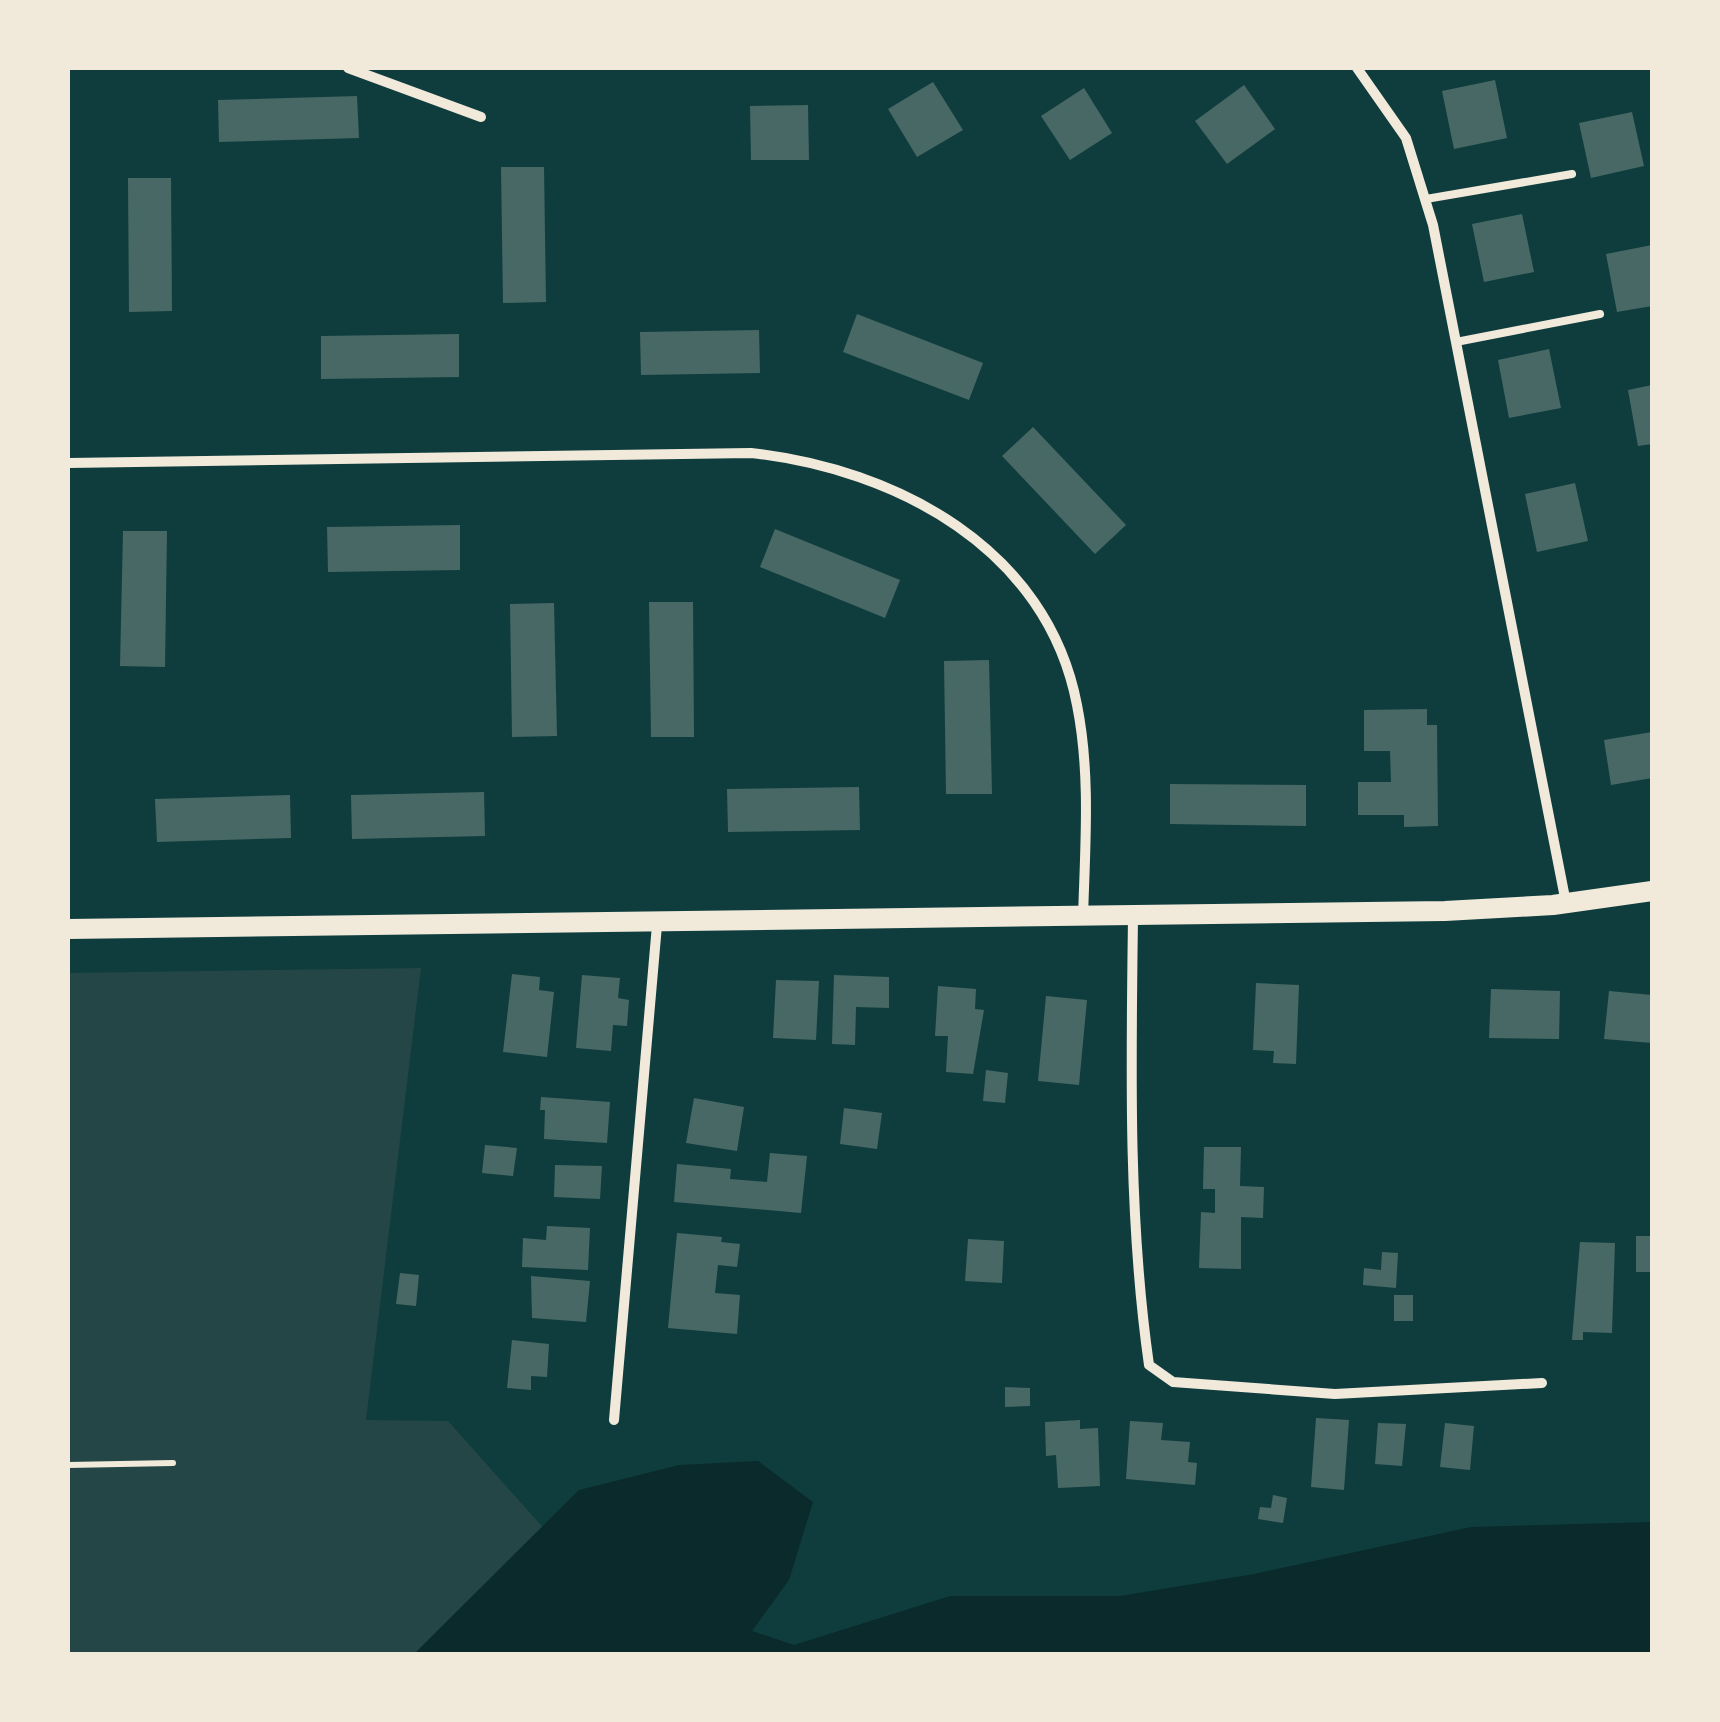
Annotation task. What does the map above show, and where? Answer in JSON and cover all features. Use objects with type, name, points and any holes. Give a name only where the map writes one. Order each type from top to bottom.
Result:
[{"type":"main road","points":[[68,929],[1133,918],[1566,904],[1652,892]]},
{"type":"street","points":[[348,68],[481,117]]},
{"type":"street","points":[[1357,68],[1406,138],[1426,199],[1566,904]]},
{"type":"street","points":[[68,463],[751,454],[820,463],[895,489],[959,525],[988,553],[1034,606],[1067,667],[1077,702],[1085,775],[1083,919]]},
{"type":"street","points":[[1133,918],[1131,1075],[1142,1320],[1149,1365],[1173,1382],[1335,1394],[1542,1382]]},
{"type":"street","points":[[614,1420],[657,925]]},
{"type":"lane","points":[[1426,199],[1572,174]]},
{"type":"lane","points":[[1456,342],[1600,314]]},
{"type":"path","points":[[68,1466],[173,1464]]},
{"type":"shaded area","points":[[421,968],[366,1420],[448,1421],[556,1542],[466,1654],[68,1654],[68,973]]},
{"type":"shaded area","points":[[758,1461],[813,1502],[789,1580],[752,1631],[794,1645],[950,1596],[1120,1596],[1254,1574],[1471,1527],[1652,1522],[1652,1654],[414,1654],[579,1490],[679,1465]]},
{"type":"building","points":[[1495,80],[1507,138],[1454,149],[1442,91]]},
{"type":"building","points":[[933,82],[963,130],[917,157],[888,109]]},
{"type":"building","points":[[1244,85],[1275,129],[1227,164],[1195,121]]},
{"type":"building","points":[[1084,88],[1112,133],[1070,160],[1041,116]]},
{"type":"building","points":[[357,96],[359,138],[219,142],[218,100]]},
{"type":"building","points":[[808,105],[809,160],[751,160],[750,106]]},
{"type":"building","points":[[1632,112],[1644,166],[1591,178],[1579,123]]},
{"type":"building","points":[[501,167],[544,167],[546,302],[503,303]]},
{"type":"building","points":[[128,178],[171,178],[172,311],[129,312]]},
{"type":"building","points":[[1522,214],[1534,272],[1484,282],[1472,224]]},
{"type":"building","points":[[1652,245],[1652,306],[1617,312],[1606,254]]},
{"type":"building","points":[[857,314],[983,363],[969,400],[843,352]]},
{"type":"building","points":[[759,330],[760,373],[641,375],[640,332]]},
{"type":"building","points":[[459,334],[459,377],[321,379],[321,336]]},
{"type":"building","points":[[1549,349],[1561,408],[1509,418],[1498,360]]},
{"type":"building","points":[[1652,385],[1652,444],[1638,446],[1628,390]]},
{"type":"building","points":[[1033,427],[1126,525],[1095,554],[1002,456]]},
{"type":"building","points":[[1575,483],[1588,541],[1537,552],[1525,494]]},
{"type":"building","points":[[460,525],[460,570],[328,572],[327,527]]},
{"type":"building","points":[[775,529],[900,580],[885,618],[760,567]]},
{"type":"building","points":[[123,531],[167,531],[165,667],[120,666]]},
{"type":"building","points":[[649,602],[693,602],[694,737],[651,737]]},
{"type":"building","points":[[554,603],[557,736],[512,737],[510,604]]},
{"type":"building","points":[[989,660],[992,794],[946,794],[944,661]]},
{"type":"building","points":[[1427,709],[1427,725],[1437,725],[1438,826],[1404,827],[1404,815],[1358,815],[1358,782],[1391,782],[1390,751],[1364,751],[1364,710]]},
{"type":"building","points":[[1652,732],[1652,778],[1611,785],[1604,740]]},
{"type":"building","points":[[1170,784],[1306,785],[1306,826],[1170,824]]},
{"type":"building","points":[[859,787],[860,830],[728,832],[727,789]]},
{"type":"building","points":[[484,792],[485,836],[352,839],[351,795]]},
{"type":"building","points":[[290,795],[291,838],[157,842],[155,799]]},
{"type":"building","points":[[512,974],[540,977],[539,990],[554,992],[547,1057],[503,1052]]},
{"type":"building","points":[[582,975],[620,978],[618,998],[629,1000],[627,1026],[613,1025],[611,1051],[576,1048]]},
{"type":"building","points":[[834,975],[889,977],[889,1008],[856,1007],[855,1045],[832,1044]]},
{"type":"building","points":[[776,980],[819,981],[816,1040],[773,1038]]},
{"type":"building","points":[[1256,983],[1299,985],[1296,1064],[1273,1063],[1274,1051],[1253,1050]]},
{"type":"building","points":[[938,986],[976,989],[975,1009],[984,1010],[973,1074],[946,1072],[948,1036],[935,1036]]},
{"type":"building","points":[[1491,989],[1560,991],[1559,1039],[1489,1038]]},
{"type":"building","points":[[1609,991],[1652,995],[1652,1043],[1604,1039]]},
{"type":"building","points":[[1046,996],[1087,1000],[1079,1085],[1038,1081]]},
{"type":"building","points":[[986,1070],[1008,1073],[1005,1103],[983,1101]]},
{"type":"building","points":[[541,1097],[610,1102],[607,1143],[544,1139],[545,1110],[540,1110]]},
{"type":"building","points":[[694,1098],[744,1107],[737,1151],[686,1143]]},
{"type":"building","points":[[844,1108],[882,1113],[877,1149],[840,1144]]},
{"type":"building","points":[[485,1145],[517,1148],[513,1176],[482,1173]]},
{"type":"building","points":[[1204,1147],[1241,1147],[1240,1186],[1264,1187],[1263,1218],[1241,1217],[1241,1269],[1199,1268],[1201,1212],[1215,1213],[1215,1189],[1203,1189]]},
{"type":"building","points":[[770,1153],[807,1156],[801,1213],[674,1202],[677,1164],[731,1169],[730,1179],[767,1182]]},
{"type":"building","points":[[555,1165],[602,1166],[600,1199],[554,1197]]},
{"type":"building","points":[[547,1226],[590,1228],[588,1270],[522,1267],[523,1238],[546,1240]]},
{"type":"building","points":[[677,1233],[722,1237],[721,1242],[740,1244],[737,1267],[718,1265],[715,1293],[740,1295],[737,1334],[668,1328]]},
{"type":"building","points":[[1636,1236],[1652,1236],[1652,1272],[1636,1272]]},
{"type":"building","points":[[968,1239],[1004,1241],[1002,1283],[965,1281]]},
{"type":"building","points":[[1580,1242],[1615,1243],[1612,1333],[1583,1332],[1583,1340],[1572,1340]]},
{"type":"building","points":[[1382,1252],[1398,1253],[1396,1288],[1363,1285],[1364,1268],[1381,1270]]},
{"type":"building","points":[[400,1273],[419,1275],[416,1306],[396,1304]]},
{"type":"building","points":[[531,1276],[590,1281],[586,1322],[532,1318]]},
{"type":"building","points":[[1394,1295],[1413,1295],[1413,1321],[1394,1321]]},
{"type":"building","points":[[512,1340],[549,1344],[547,1377],[531,1376],[531,1390],[507,1388]]},
{"type":"building","points":[[1005,1387],[1030,1388],[1030,1406],[1005,1407]]},
{"type":"building","points":[[1316,1418],[1349,1420],[1344,1490],[1311,1487]]},
{"type":"building","points":[[1080,1420],[1080,1429],[1098,1428],[1100,1486],[1058,1488],[1056,1455],[1046,1456],[1045,1422]]},
{"type":"building","points":[[1130,1421],[1163,1423],[1161,1440],[1190,1442],[1188,1462],[1197,1463],[1195,1485],[1126,1479]]},
{"type":"building","points":[[1378,1423],[1406,1424],[1402,1466],[1375,1464]]},
{"type":"building","points":[[1445,1423],[1474,1426],[1470,1470],[1440,1467]]},
{"type":"building","points":[[1273,1495],[1287,1498],[1283,1523],[1258,1519],[1260,1507],[1271,1508]]}]
